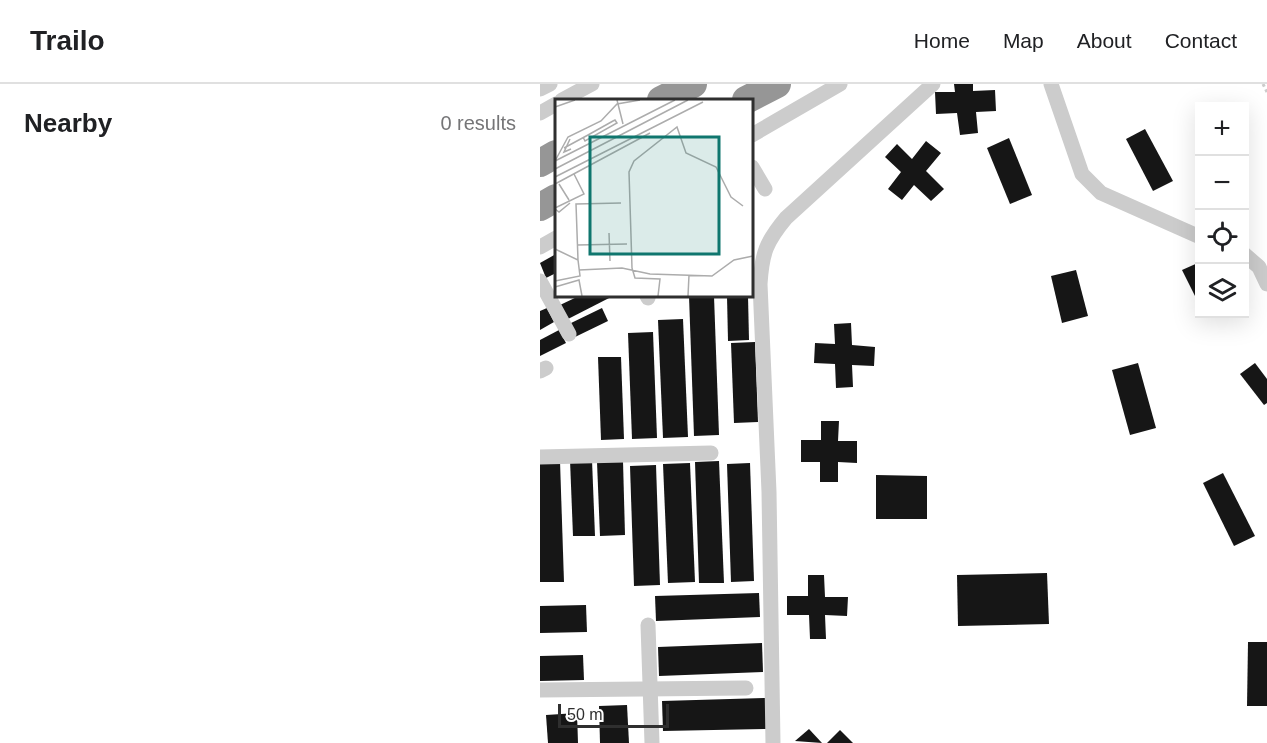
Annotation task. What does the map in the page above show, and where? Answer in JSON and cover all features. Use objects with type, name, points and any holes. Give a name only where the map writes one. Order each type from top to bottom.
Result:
[{"type":"highway","points":[[663,99],[693,84]]},
{"type":"highway","points":[[748,99],[777,84]]},
{"type":"highway","points":[[540,163],[555,155]]},
{"type":"highway","points":[[540,207],[555,199]]},
{"type":"street","points":[[540,89],[550,84]]},
{"type":"street","points":[[564,99],[592,84]]},
{"type":"street","points":[[753,134],[840,84]]},
{"type":"street","points":[[773,743],[769,492],[760,284],[762,256],[770,237],[786,218],[933,84]]},
{"type":"street","points":[[1051,84],[1082,174],[1101,193],[1195,235]]},
{"type":"street","points":[[540,113],[555,105]]},
{"type":"street","points":[[753,169],[765,189]]},
{"type":"street","points":[[540,247],[555,239]]},
{"type":"street","points":[[1249,258],[1259,267],[1267,284]]},
{"type":"street","points":[[540,281],[569,334]]},
{"type":"street","points":[[540,457],[711,453]]},
{"type":"street","points":[[648,625],[652,743]]},
{"type":"street","points":[[540,690],[746,688]]},
{"type":"path","points":[[1263,84],[1267,92]]},
{"type":"building","points":[[954,84],[973,84],[973,91],[995,90],[996,111],[976,112],[978,133],[960,135],[957,113],[936,114],[935,92],[955,92]]},
{"type":"building","points":[[1145,129],[1173,181],[1153,191],[1126,139]]},
{"type":"building","points":[[1009,138],[1032,195],[1010,204],[987,148]]},
{"type":"building","points":[[926,141],[941,153],[926,171],[944,189],[931,201],[914,185],[902,200],[888,189],[901,172],[885,157],[897,144],[912,159]]},
{"type":"building","points":[[555,255],[555,274],[546,278],[540,263]]},
{"type":"building","points":[[1195,264],[1195,296],[1182,270]]},
{"type":"building","points":[[1076,270],[1088,316],[1062,323],[1051,276]]},
{"type":"building","points":[[577,297],[611,297],[568,319],[560,305]]},
{"type":"building","points":[[689,297],[714,297],[719,435],[694,436]]},
{"type":"building","points":[[727,297],[748,297],[749,340],[728,341]]},
{"type":"building","points":[[547,308],[554,322],[540,330],[540,311]]},
{"type":"building","points":[[602,308],[608,321],[575,337],[569,324]]},
{"type":"building","points":[[683,319],[688,437],[663,438],[658,320]]},
{"type":"building","points":[[851,323],[852,345],[875,347],[874,366],[852,365],[853,387],[836,388],[835,364],[814,363],[815,343],[835,344],[834,324]]},
{"type":"building","points":[[559,330],[566,343],[540,356],[540,340]]},
{"type":"building","points":[[653,332],[657,438],[632,439],[628,333]]},
{"type":"building","points":[[755,342],[758,422],[734,423],[731,343]]},
{"type":"building","points":[[598,357],[621,357],[624,439],[601,440]]},
{"type":"building","points":[[1138,363],[1156,428],[1130,435],[1112,370]]},
{"type":"building","points":[[1255,363],[1267,379],[1267,403],[1264,405],[1240,374]]},
{"type":"building","points":[[821,421],[839,421],[838,441],[857,441],[857,463],[838,462],[838,482],[820,482],[820,462],[801,462],[801,440],[821,440]]},
{"type":"building","points":[[570,460],[592,460],[595,536],[573,536]]},
{"type":"building","points":[[540,461],[560,461],[564,582],[540,582]]},
{"type":"building","points":[[623,461],[625,535],[600,536],[597,462]]},
{"type":"building","points":[[719,461],[724,583],[699,583],[695,462]]},
{"type":"building","points":[[690,463],[695,582],[668,583],[663,464]]},
{"type":"building","points":[[750,463],[754,581],[731,582],[727,464]]},
{"type":"building","points":[[656,465],[660,585],[634,586],[630,466]]},
{"type":"building","points":[[1223,473],[1255,536],[1234,546],[1203,483]]},
{"type":"building","points":[[876,475],[927,476],[927,519],[876,519]]},
{"type":"building","points":[[1047,573],[1049,624],[958,626],[957,575]]},
{"type":"building","points":[[808,575],[824,575],[825,597],[848,597],[847,616],[825,615],[826,639],[810,639],[809,615],[787,615],[787,596],[808,596]]},
{"type":"building","points":[[759,593],[760,617],[656,621],[655,596]]},
{"type":"building","points":[[586,605],[587,632],[540,633],[540,606]]},
{"type":"building","points":[[1248,642],[1267,642],[1267,706],[1247,706]]},
{"type":"building","points":[[762,643],[763,672],[659,676],[658,647]]},
{"type":"building","points":[[583,655],[584,680],[540,681],[540,656]]},
{"type":"building","points":[[766,698],[767,729],[663,731],[662,701]]},
{"type":"building","points":[[627,705],[629,743],[600,743],[599,706]]},
{"type":"building","points":[[577,713],[578,743],[548,743],[546,715]]},
{"type":"building","points":[[809,729],[822,743],[795,741]]},
{"type":"building","points":[[840,730],[853,743],[827,743]]}]
